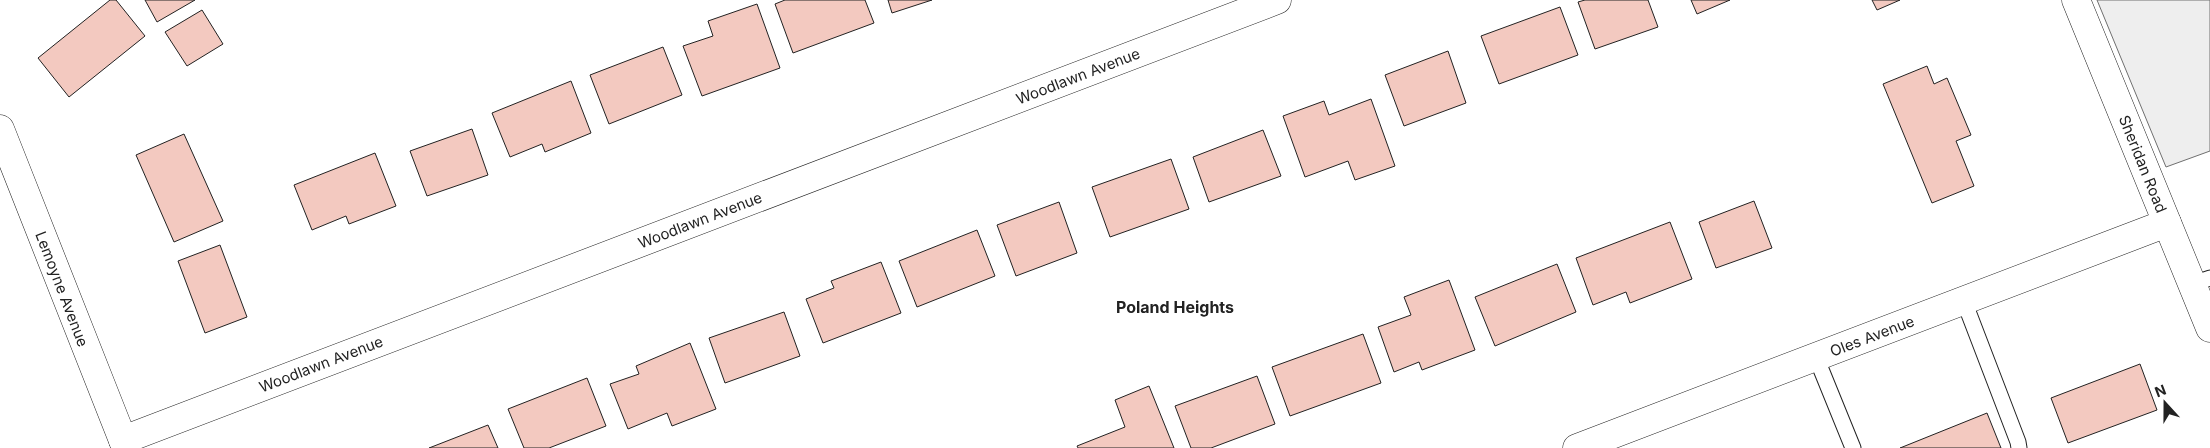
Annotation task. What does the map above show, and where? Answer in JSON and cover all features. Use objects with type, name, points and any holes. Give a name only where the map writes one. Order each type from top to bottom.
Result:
[{"type":"street","name":"Woodlawn Avenue","points":[[124,444],[1277,0]]},
{"type":"street","name":"Sheridan Road","points":[[2076,0],[2167,223],[2201,281],[2210,328]]},
{"type":"street","name":"Lemoyne Avenue","points":[[0,129],[124,444]]},
{"type":"street","name":"Oles Avenue","points":[[1577,448],[2167,223]]},
{"type":"lane","points":[[1964,301],[2019,448]]},
{"type":"lane","points":[[1816,357],[1853,448]]},
{"type":"shaded area","points":[[2097,0],[2210,0],[2210,151],[2166,167]]},
{"type":"building","points":[[110,0],[116,0],[145,36],[69,97],[38,58]]},
{"type":"building","points":[[145,0],[195,0],[157,22]]},
{"type":"building","points":[[785,0],[865,0],[874,23],[793,53],[775,4]]},
{"type":"building","points":[[888,0],[932,0],[892,13]]},
{"type":"building","points":[[1585,0],[1648,0],[1658,27],[1595,49],[1578,2]]},
{"type":"building","points":[[1691,0],[1730,0],[1697,14]]},
{"type":"building","points":[[1872,0],[1900,0],[1877,10]]},
{"type":"building","points":[[757,4],[780,68],[702,96],[683,46],[713,36],[708,21]]},
{"type":"building","points":[[1560,7],[1578,55],[1499,84],[1481,36]]},
{"type":"building","points":[[202,10],[223,44],[187,66],[165,32]]},
{"type":"building","points":[[663,47],[682,95],[609,124],[590,75]]},
{"type":"building","points":[[1448,51],[1466,103],[1404,126],[1385,75]]},
{"type":"building","points":[[1927,66],[1934,84],[1947,78],[1971,135],[1956,141],[1974,186],[1932,203],[1883,84]]},
{"type":"building","points":[[571,81],[591,133],[545,152],[542,144],[510,157],[492,113]]},
{"type":"building","points":[[1371,99],[1395,166],[1355,180],[1348,161],[1305,177],[1283,116],[1324,101],[1329,115]]},
{"type":"building","points":[[472,129],[488,175],[427,196],[410,151]]},
{"type":"building","points":[[1263,130],[1281,176],[1209,202],[1193,157]]},
{"type":"building","points":[[184,134],[223,221],[174,242],[136,155]]},
{"type":"building","points":[[375,153],[396,206],[349,224],[346,216],[312,230],[294,185]]},
{"type":"building","points":[[1171,159],[1189,209],[1110,237],[1092,187]]},
{"type":"building","points":[[1754,201],[1772,248],[1716,268],[1699,222]]},
{"type":"building","points":[[1059,202],[1077,253],[1016,276],[997,225]]},
{"type":"building","points":[[1670,222],[1692,279],[1630,303],[1626,292],[1593,305],[1576,258]]},
{"type":"building","points":[[977,230],[995,276],[917,307],[899,261]]},
{"type":"building","points":[[220,245],[247,317],[205,333],[178,261]]},
{"type":"building","points":[[881,262],[901,313],[823,343],[806,299],[834,288],[831,281]]},
{"type":"building","points":[[1557,264],[1576,312],[1495,346],[1475,297]]},
{"type":"building","points":[[1449,280],[1475,350],[1422,370],[1419,362],[1394,372],[1378,327],[1411,315],[1404,297]]},
{"type":"building","points":[[784,312],[800,356],[725,383],[709,338]]},
{"type":"building","points":[[1363,334],[1381,383],[1290,416],[1272,367]]},
{"type":"building","points":[[690,343],[716,409],[672,426],[667,413],[628,429],[610,384],[639,374],[636,366]]},
{"type":"building","points":[[2140,364],[2157,410],[2068,443],[2051,398]]},
{"type":"building","points":[[1257,376],[1275,424],[1211,448],[1191,448],[1175,406]]},
{"type":"building","points":[[587,378],[606,426],[549,448],[524,448],[508,409]]},
{"type":"building","points":[[1149,386],[1174,448],[1078,448],[1077,446],[1125,427],[1115,400]]},
{"type":"building","points":[[1987,413],[2001,448],[1900,448]]},
{"type":"building","points":[[488,425],[498,448],[429,448]]},
{"type":"district","name":"Poland Heights","points":[[1175,307]]}]
